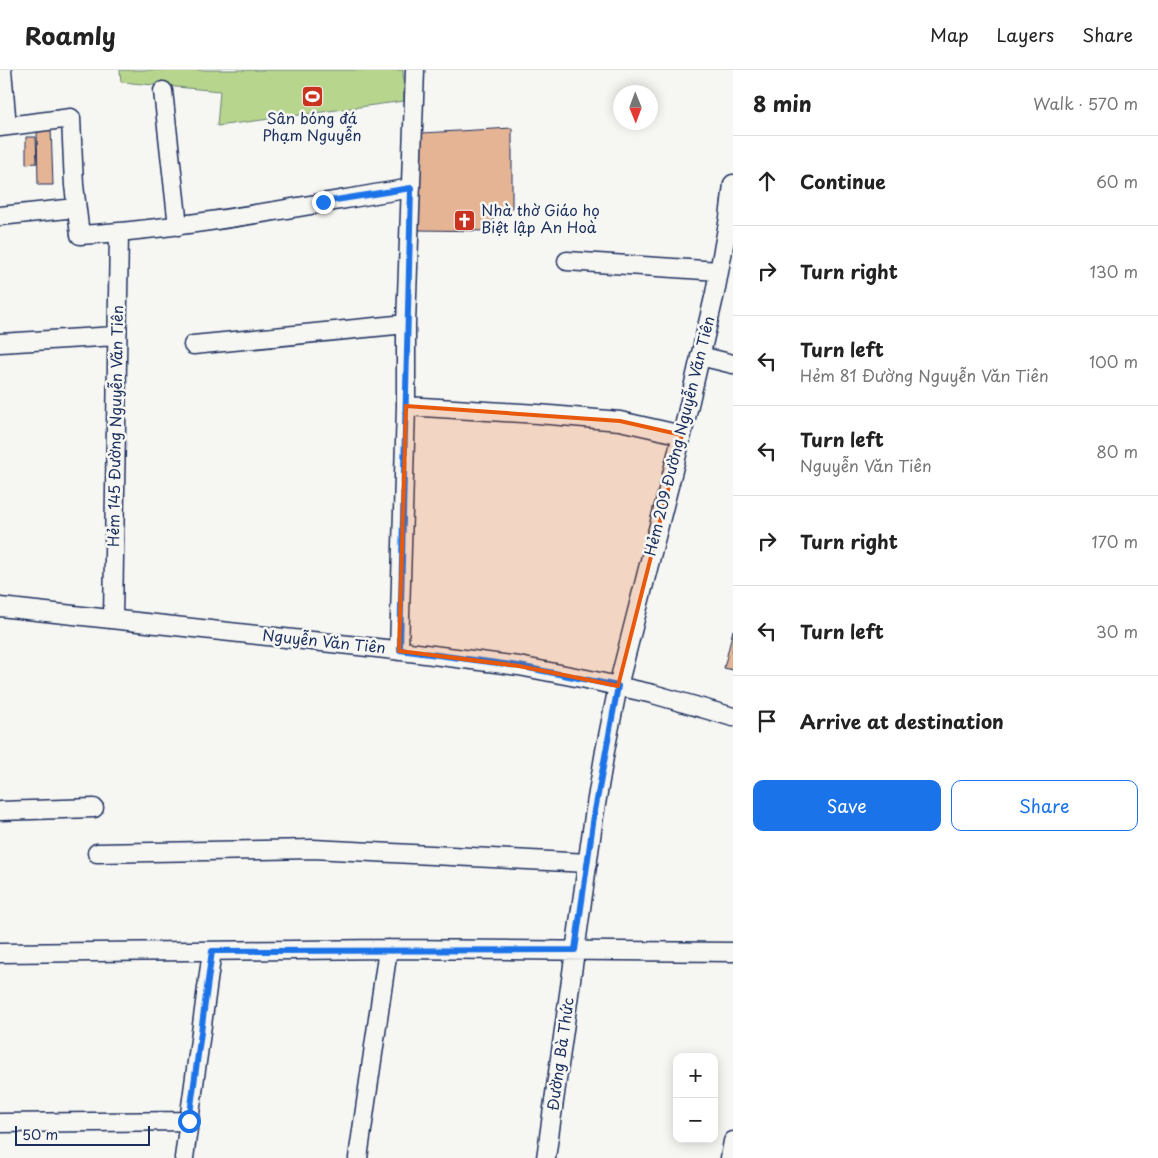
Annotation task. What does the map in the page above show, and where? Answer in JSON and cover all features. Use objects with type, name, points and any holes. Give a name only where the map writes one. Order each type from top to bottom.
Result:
[{"type":"street","points":[[2,70],[4,126],[71,118],[76,208],[80,235],[119,233],[178,226],[411,188]]},
{"type":"street","points":[[400,650],[406,406],[406,324],[415,70]]},
{"type":"street","points":[[163,90],[178,226]]},
{"type":"street","name":"Hẻm 209 Đường Nguyễn Văn Tiên","points":[[588,863],[599,788],[618,686],[682,435],[719,271],[733,184]]},
{"type":"street","points":[[0,216],[76,208]]},
{"type":"street","name":"Hẻm 145 Đường Nguyễn Văn Tiên","points":[[113,619],[119,233]]},
{"type":"street","points":[[567,261],[719,271]]},
{"type":"street","points":[[193,345],[406,324]]},
{"type":"street","points":[[0,343],[116,336]]},
{"type":"street","points":[[700,356],[733,364]]},
{"type":"street","points":[[406,406],[620,421],[682,435]]},
{"type":"street","name":"Nguyễn Văn Tiên","points":[[0,607],[400,650],[519,666],[618,686],[733,717]]},
{"type":"street","points":[[0,812],[94,808]]},
{"type":"street","points":[[97,853],[313,849],[588,863]]},
{"type":"street","name":"Đường Bà Thức","points":[[546,1158],[588,863]]},
{"type":"street","points":[[358,1158],[388,949]]},
{"type":"street","points":[[0,952],[388,949],[733,952]]},
{"type":"street","points":[[184,1158],[212,951]]},
{"type":"street","points":[[0,1123],[189,1121]]},
{"type":"street","points":[[730,1158],[733,1141]]},
{"type":"highlighted area","points":[[406,406],[620,421],[682,435],[618,686],[519,666],[399,651]]},
{"type":"green space","name":"Sân bóng đá Phạm Nguyễn","points":[[120,70],[403,70],[404,101],[217,126],[220,91],[121,82]]},
{"type":"building","points":[[51,127],[53,185],[38,185],[37,128]]},
{"type":"building","points":[[512,128],[512,209],[493,209],[493,231],[418,230],[422,133]]},
{"type":"building","points":[[26,137],[36,137],[37,163],[26,164]]},
{"type":"building","points":[[733,630],[733,670],[724,668]]},
{"type":"place","name":"Sân bóng đá Phạm Nguyễn","points":[[312,96]]},
{"type":"place","name":"Nhà thờ Giáo họ Biệt lập An Hoà","points":[[465,220]]},
{"type":"route","points":[[189,1121],[212,951],[388,949],[575,950],[594,816],[618,686],[519,666],[400,650],[406,406],[406,324],[411,188],[323,202]]}]
